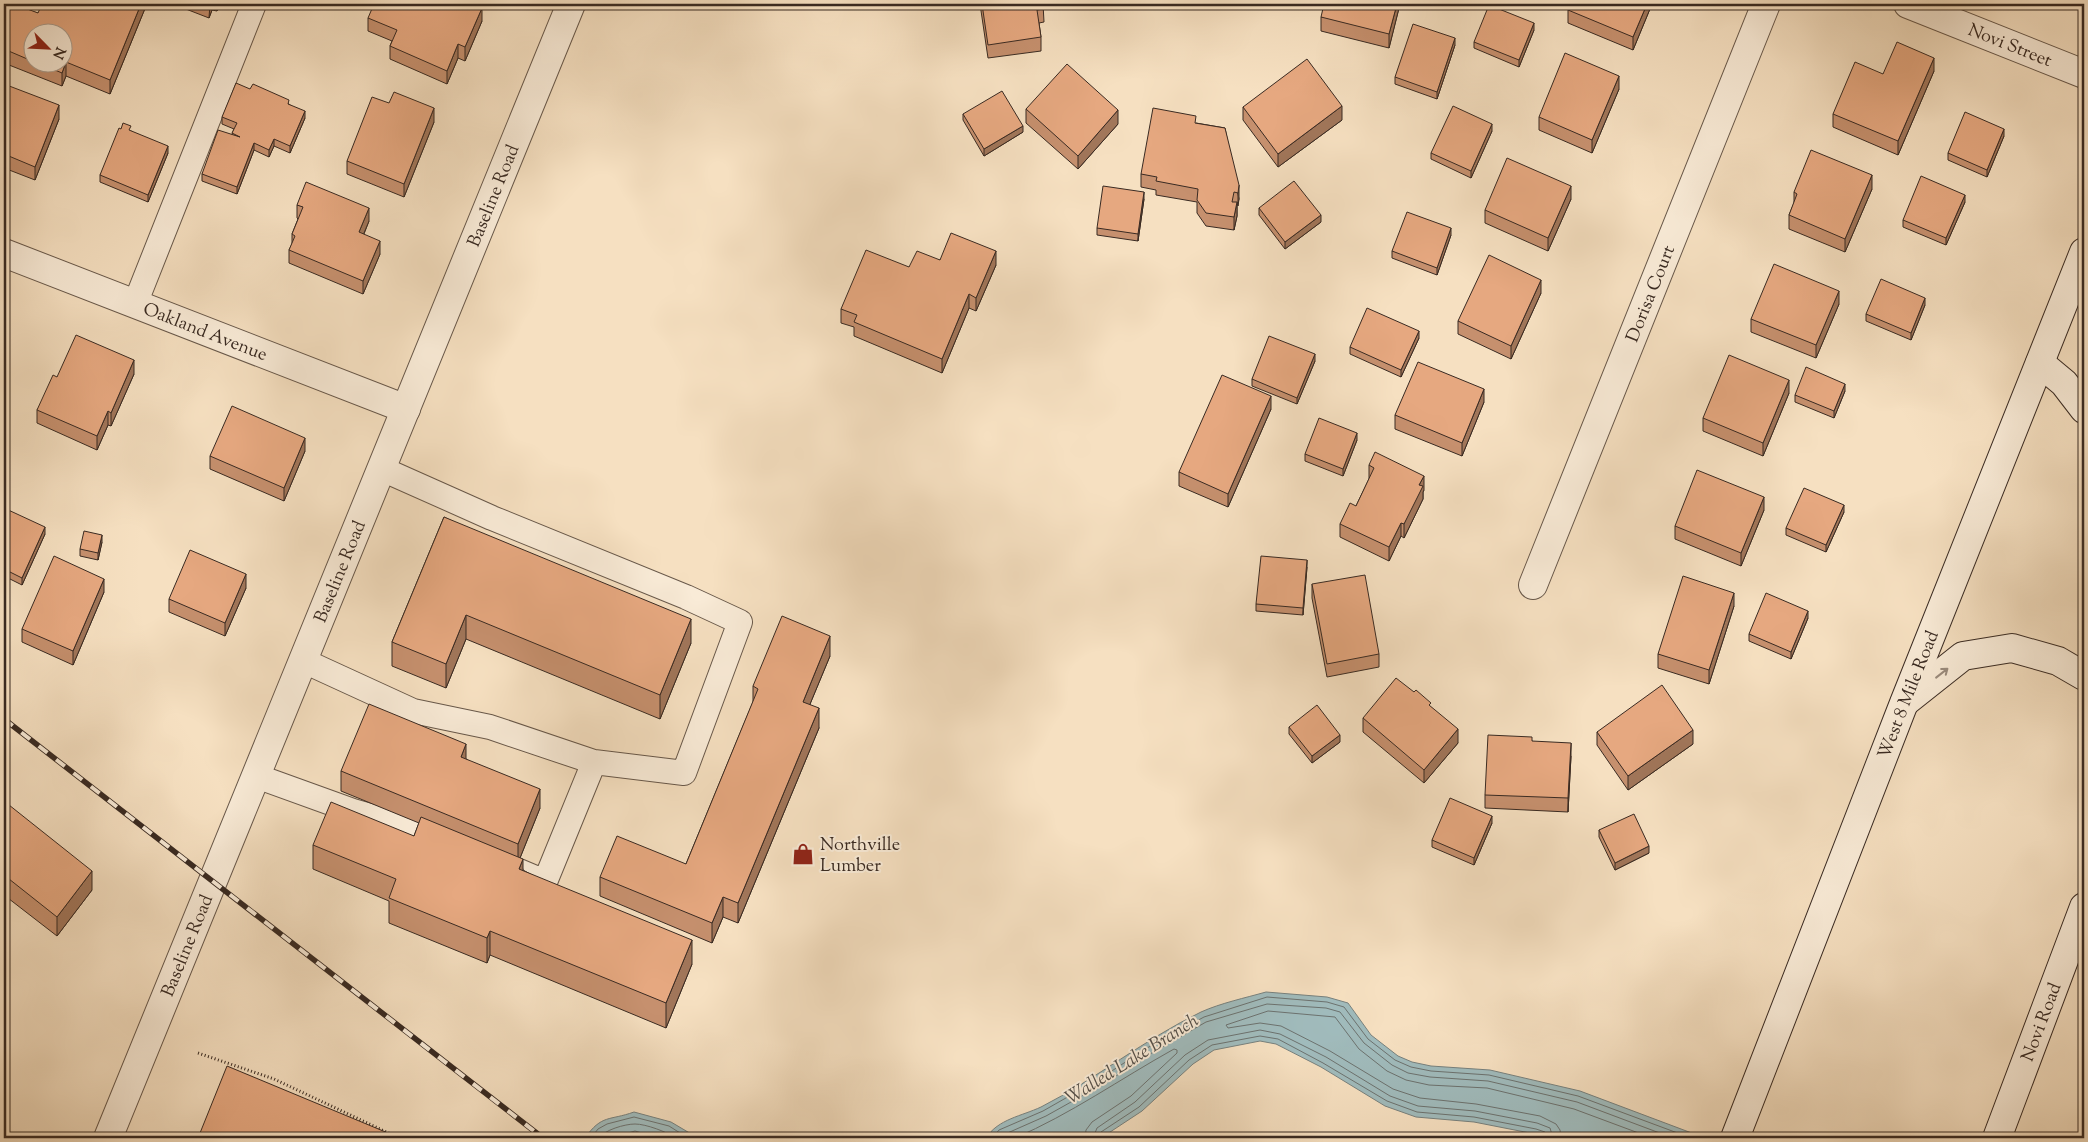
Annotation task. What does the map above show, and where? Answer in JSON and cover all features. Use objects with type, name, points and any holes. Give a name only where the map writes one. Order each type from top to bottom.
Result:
[{"type":"street","name":"Baseline Road","points":[[108,1138],[571,4]]},
{"type":"street","name":"Dorisa Court","points":[[1533,585],[1766,4]]},
{"type":"street","name":"Novi Street","points":[[1908,4],[2084,74]]},
{"type":"street","name":"West 8 Mile Road","points":[[1735,1138],[1904,703],[2084,252]]},
{"type":"street","name":"Oakland Avenue","points":[[4,253],[406,409]]},
{"type":"street","points":[[2040,363],[2064,383],[2084,409]]},
{"type":"street","points":[[1904,703],[1964,656],[2012,648],[2058,660],[2084,676]]},
{"type":"street","name":"Novi Road","points":[[1996,1138],[2084,907]]},
{"type":"lane","points":[[135,304],[254,4]]},
{"type":"lane","points":[[304,661],[413,712],[490,727],[594,762],[684,773],[740,622],[686,597],[492,518],[382,469]]},
{"type":"lane","points":[[502,864],[545,882],[594,762]]},
{"type":"lane","points":[[256,776],[353,811],[423,831],[467,850]]},
{"type":"path","points":[[198,1053],[274,1079],[399,1138]]},
{"type":"water","name":"Walled Lake Branch","points":[[1266,992],[1327,997],[1348,1003],[1371,1035],[1398,1056],[1412,1062],[1431,1066],[1490,1070],[1580,1091],[1705,1138],[1549,1138],[1474,1122],[1416,1117],[1385,1106],[1321,1067],[1276,1044],[1260,1041],[1214,1050],[1193,1064],[1142,1111],[1101,1138],[986,1138],[997,1126],[1061,1096],[1160,1034],[1201,1012]]},
{"type":"water","points":[[634,1112],[671,1122],[698,1138],[585,1138],[596,1125],[606,1119]]},
{"type":"building","points":[[4,4],[14,4],[38,13],[42,4],[141,4],[110,80],[72,64],[72,22],[22,22],[22,57],[4,49]]},
{"type":"building","points":[[374,4],[473,4],[482,8],[465,47],[458,44],[447,71],[390,46],[397,30],[368,18]]},
{"type":"building","points":[[982,4],[1043,4],[1044,9],[1037,10],[1041,37],[988,45]]},
{"type":"building","points":[[1324,4],[1397,4],[1389,34],[1321,17]]},
{"type":"building","points":[[1570,4],[1647,4],[1633,37],[1568,10]]},
{"type":"building","points":[[1489,5],[1534,23],[1519,60],[1474,42]]},
{"type":"building","points":[[1413,24],[1455,38],[1437,92],[1395,77]]},
{"type":"building","points":[[1897,42],[1934,58],[1898,141],[1833,114],[1855,62],[1883,74]]},
{"type":"building","points":[[1565,53],[1619,76],[1592,140],[1539,117]]},
{"type":"building","points":[[1307,59],[1342,106],[1278,154],[1243,107]]},
{"type":"building","points":[[1067,64],[1118,110],[1078,156],[1026,109]]},
{"type":"building","points":[[236,83],[250,89],[253,84],[289,100],[288,104],[305,111],[290,146],[274,139],[269,150],[254,143],[237,187],[202,174],[218,130],[240,137],[232,133],[237,123],[222,117]]},
{"type":"building","points":[[4,84],[59,105],[35,167],[4,154]]},
{"type":"building","points":[[1002,91],[1023,126],[984,149],[963,114]]},
{"type":"building","points":[[394,92],[434,108],[404,184],[347,161],[372,97],[389,103]]},
{"type":"building","points":[[1453,106],[1492,124],[1471,171],[1431,153]]},
{"type":"building","points":[[1153,108],[1196,116],[1195,123],[1225,128],[1239,185],[1238,193],[1234,192],[1232,202],[1237,202],[1234,217],[1206,213],[1197,200],[1198,189],[1156,181],[1157,177],[1141,174]]},
{"type":"building","points":[[1965,112],[2004,129],[1987,170],[1948,153]]},
{"type":"building","points":[[123,123],[131,126],[129,130],[168,146],[148,195],[100,175],[119,128],[121,129]]},
{"type":"building","points":[[1811,150],[1872,175],[1845,239],[1789,215],[1797,194],[1794,192]]},
{"type":"building","points":[[1507,158],[1571,186],[1548,238],[1485,210]]},
{"type":"building","points":[[1921,176],[1965,195],[1946,238],[1903,220]]},
{"type":"building","points":[[1294,181],[1321,215],[1285,242],[1259,208]]},
{"type":"building","points":[[306,182],[369,208],[359,232],[380,241],[363,281],[289,250],[295,236],[292,234],[303,207],[297,205]]},
{"type":"building","points":[[1103,186],[1144,192],[1138,234],[1097,228]]},
{"type":"building","points":[[1407,212],[1451,228],[1437,268],[1392,251]]},
{"type":"building","points":[[951,233],[996,251],[976,298],[969,294],[942,359],[854,322],[857,315],[841,309],[866,250],[909,267],[917,251],[940,260]]},
{"type":"building","points":[[1489,255],[1541,280],[1511,346],[1458,321]]},
{"type":"building","points":[[1774,264],[1839,291],[1816,345],[1751,319]]},
{"type":"building","points":[[1881,279],[1925,298],[1911,333],[1866,314]]},
{"type":"building","points":[[1367,308],[1419,331],[1401,370],[1350,347]]},
{"type":"building","points":[[76,335],[134,360],[111,413],[108,411],[97,436],[37,410],[53,375],[57,377]]},
{"type":"building","points":[[1269,336],[1315,354],[1297,398],[1252,379]]},
{"type":"building","points":[[1729,355],[1789,380],[1763,443],[1703,418]]},
{"type":"building","points":[[1418,362],[1484,389],[1462,443],[1395,415]]},
{"type":"building","points":[[1806,367],[1845,384],[1834,411],[1795,395]]},
{"type":"building","points":[[1222,375],[1271,396],[1228,494],[1179,472]]},
{"type":"building","points":[[232,406],[305,438],[284,488],[210,456]]},
{"type":"building","points":[[1319,418],[1357,433],[1343,469],[1305,454]]},
{"type":"building","points":[[1375,452],[1424,476],[1419,485],[1423,486],[1404,524],[1401,523],[1389,547],[1340,524],[1350,503],[1356,506],[1374,468],[1369,465]]},
{"type":"building","points":[[1697,470],[1764,497],[1741,553],[1675,526]]},
{"type":"building","points":[[1804,488],[1844,505],[1826,545],[1786,528]]},
{"type":"building","points":[[4,508],[45,527],[22,578],[4,569]]},
{"type":"building","points":[[444,517],[691,619],[660,695],[466,615],[446,664],[392,642]]},
{"type":"building","points":[[84,531],[102,535],[98,553],[80,549]]},
{"type":"building","points":[[190,550],[246,574],[225,623],[169,599]]},
{"type":"building","points":[[54,556],[104,579],[73,651],[22,629]]},
{"type":"building","points":[[1261,556],[1307,560],[1303,608],[1256,604]]},
{"type":"building","points":[[1365,575],[1379,654],[1327,664],[1312,584]]},
{"type":"building","points":[[1683,576],[1734,593],[1709,670],[1658,654]]},
{"type":"building","points":[[1766,593],[1808,611],[1791,652],[1749,634]]},
{"type":"building","points":[[782,616],[830,636],[803,702],[819,708],[738,903],[723,897],[712,923],[600,877],[617,836],[686,864],[758,689],[753,686]]},
{"type":"building","points":[[1396,678],[1414,692],[1416,690],[1431,703],[1429,705],[1458,729],[1424,770],[1363,718]]},
{"type":"building","points":[[1662,685],[1693,730],[1628,776],[1597,732]]},
{"type":"building","points":[[369,704],[466,744],[461,757],[540,789],[518,844],[341,771]]},
{"type":"building","points":[[1317,705],[1340,735],[1312,756],[1289,727]]},
{"type":"building","points":[[1488,735],[1532,737],[1532,741],[1571,743],[1568,798],[1485,795]]},
{"type":"building","points":[[1450,798],[1492,816],[1474,858],[1432,840]]},
{"type":"building","points":[[4,801],[92,871],[57,917],[4,875]]},
{"type":"building","points":[[331,802],[414,836],[421,817],[523,859],[519,869],[692,940],[666,1003],[490,931],[487,938],[389,898],[396,879],[313,845]]},
{"type":"building","points":[[1634,814],[1649,846],[1615,863],[1599,830]]},
{"type":"building","points":[[227,1066],[400,1138],[198,1138]]},
{"type":"railway","points":[[4,719],[543,1138]]},
{"type":"place","name":"Northville Lumber","points":[[803,854]]}]
